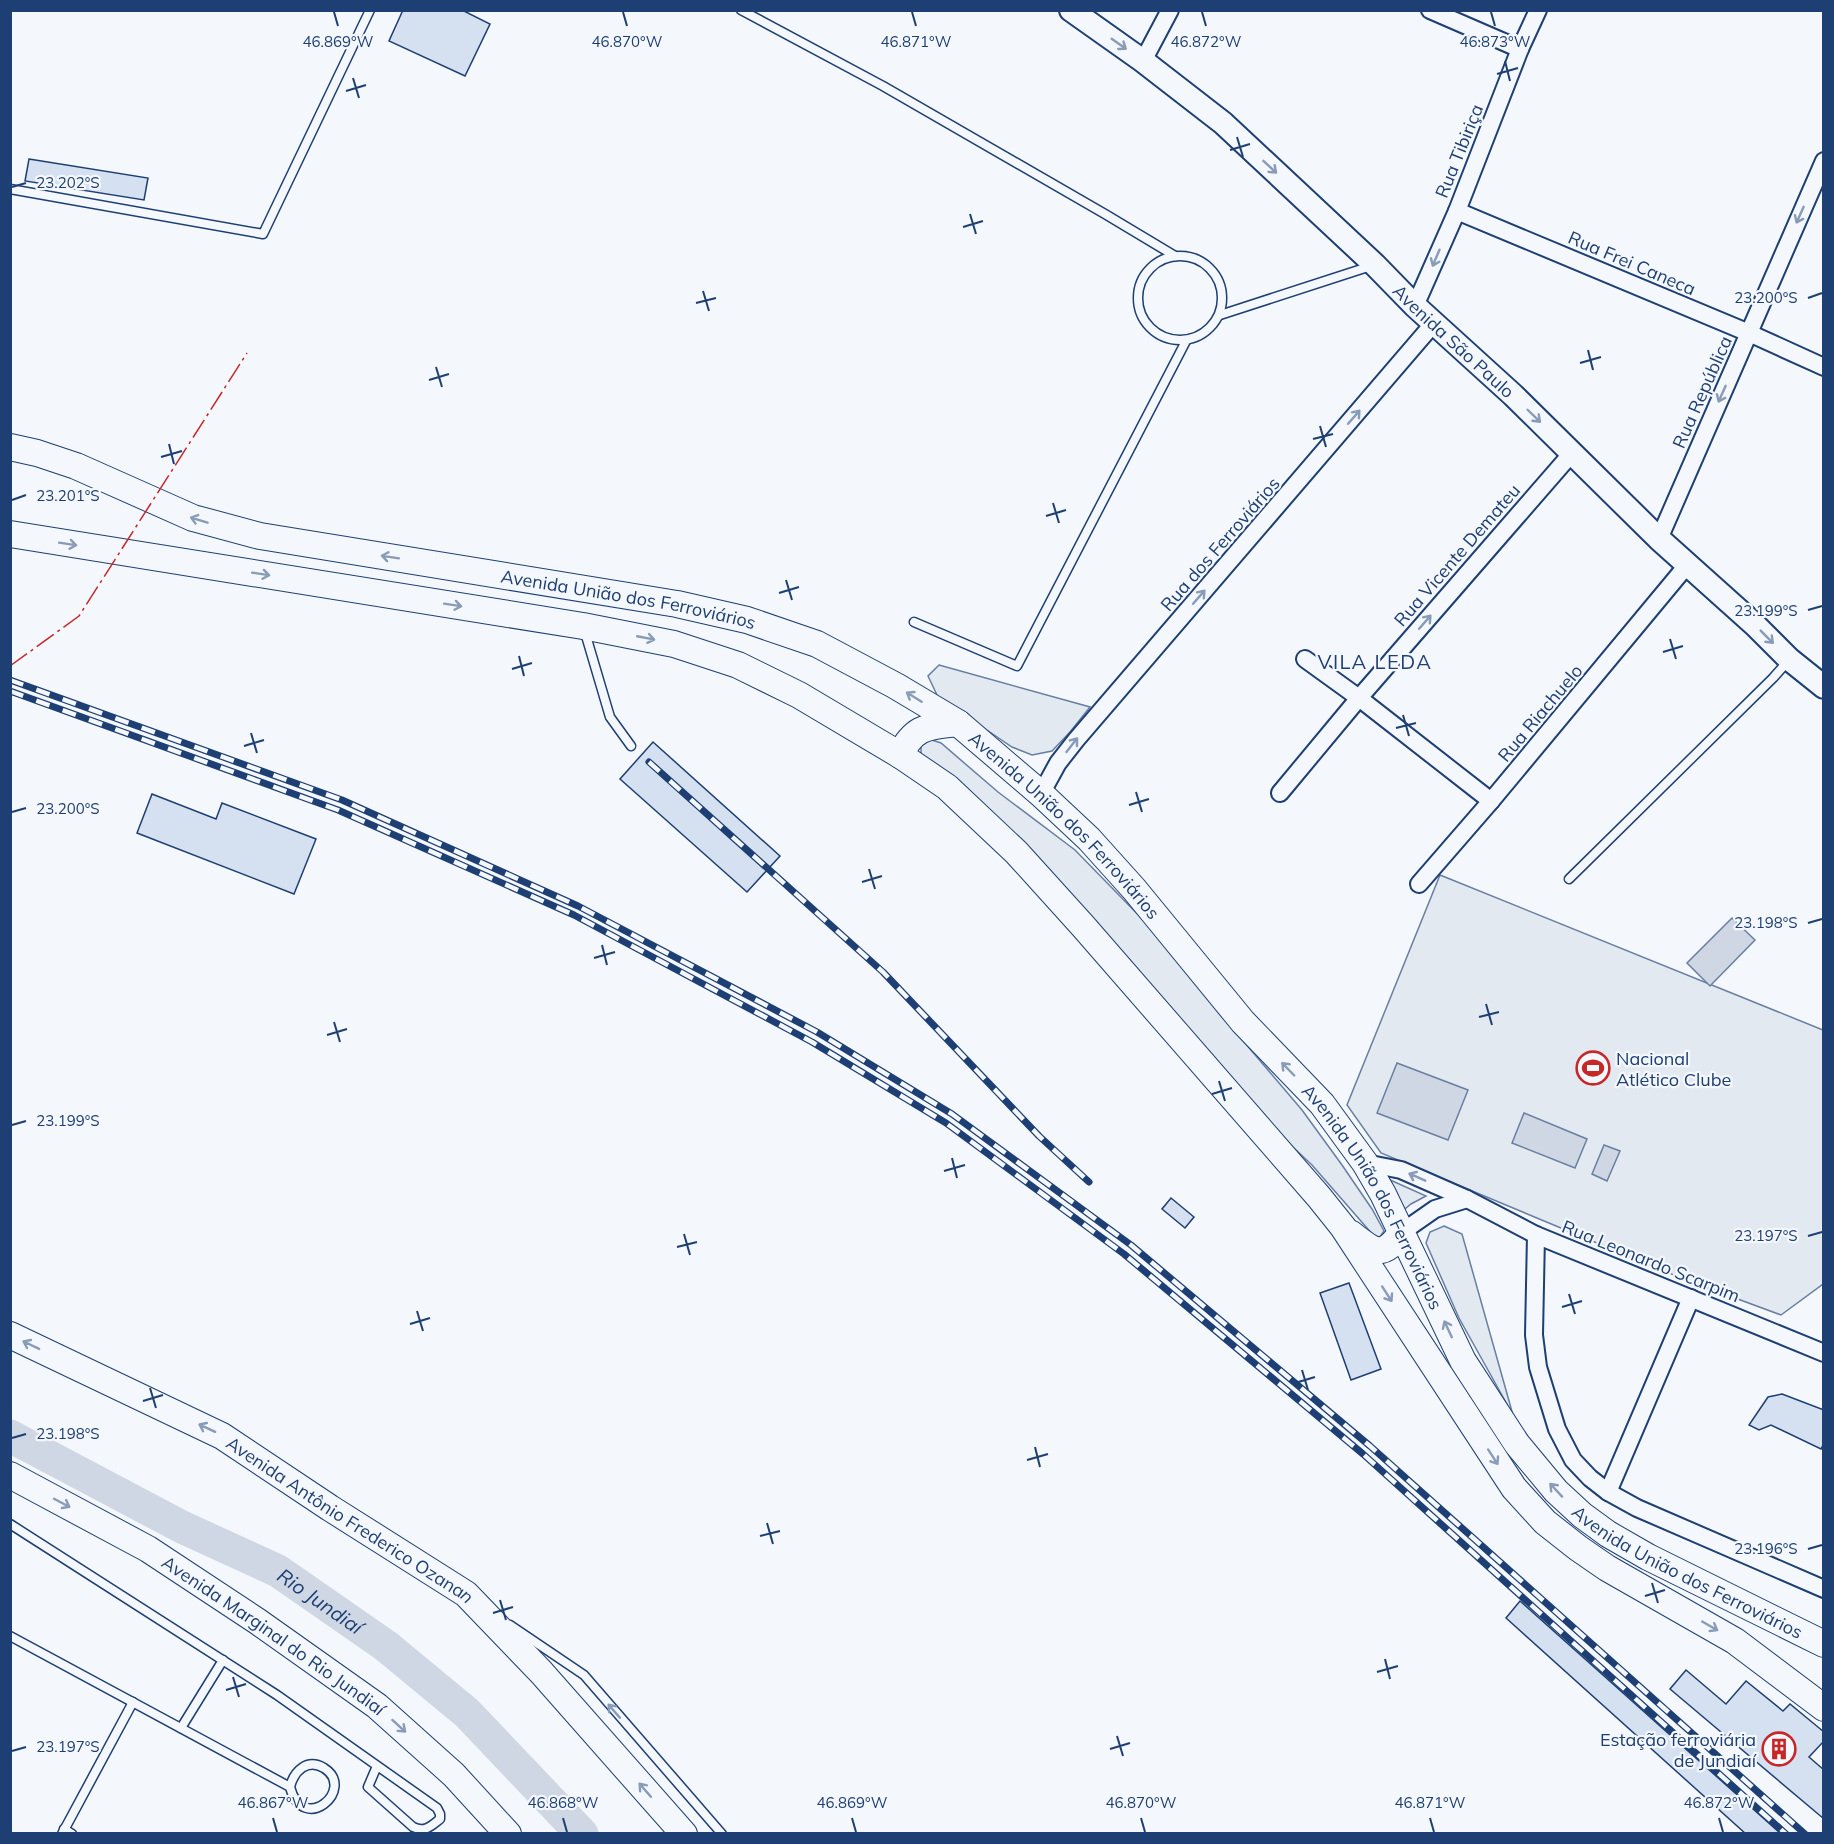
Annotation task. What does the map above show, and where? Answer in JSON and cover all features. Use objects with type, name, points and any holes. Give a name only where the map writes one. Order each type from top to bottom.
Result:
[{"type":"main road","name":"Avenida São Paulo","points":[[1071,10],[1143,61],[1223,123],[1375,265],[1415,306],[1513,395],[1659,540],[1755,625],[1789,659],[1821,678]]},
{"type":"main road","name":"Avenida União dos Ferroviários","points":[[10,447],[76,466],[193,519],[260,536],[677,604],[747,620],[817,644],[896,686],[958,723],[1041,794],[1089,839],[1164,921],[1241,1013],[1322,1104],[1365,1163],[1402,1232],[1463,1361],[1517,1444],[1556,1491],[1582,1515],[1608,1534],[1648,1557],[1824,1644]]},
{"type":"main road","name":"Avenida União dos Ferroviários","points":[[10,534],[583,626],[674,644],[738,665],[799,695],[900,755],[947,787],[1017,852],[1296,1169],[1343,1227],[1514,1488],[1545,1522],[1607,1568],[1735,1641],[1824,1708]]},
{"type":"main road","points":[[900,755],[912,735],[922,729],[958,723]]},
{"type":"main road","points":[[1343,1227],[1373,1251],[1381,1251],[1389,1247],[1402,1232]]},
{"type":"main road","name":"Avenida Antônio Frederico Ozanan","points":[[10,1335],[222,1436],[466,1594],[541,1672],[684,1833]]},
{"type":"main road","name":"Avenida Marginal do Rio Jundiaí","points":[[10,1475],[148,1549],[257,1621],[368,1700],[454,1776],[508,1833]]},
{"type":"main road","points":[[1680,1609],[1695,1579]]},
{"type":"street","points":[[1143,61],[1170,10]]},
{"type":"street","points":[[1430,10],[1520,49]]},
{"type":"street","name":"Rua Tibiriça","points":[[1415,306],[1457,211],[1520,49],[1538,10]]},
{"type":"street","name":"Rua República","points":[[1659,540],[1824,161]]},
{"type":"street","name":"Rua Frei Caneca","points":[[1457,211],[1749,333],[1824,367]]},
{"type":"street","name":"Rua dos Ferroviários","points":[[1041,794],[1058,763],[1076,740],[1434,323]]},
{"type":"street","name":"Rua Vicente Demateu","points":[[1280,793],[1359,698],[1572,453]]},
{"type":"street","name":"Rua Riachuelo","points":[[1419,884],[1688,564]]},
{"type":"street","points":[[1305,658],[1491,801]]},
{"type":"street","name":"Rua Leonardo Scarpim","points":[[1365,1163],[1401,1170],[1467,1199],[1536,1235],[1824,1353]]},
{"type":"street","points":[[1402,1232],[1435,1209],[1467,1199]]},
{"type":"street","points":[[1536,1235],[1534,1335],[1538,1367],[1557,1429],[1573,1460],[1590,1478],[1608,1492],[1638,1508],[1824,1589]]},
{"type":"street","points":[[1608,1492],[1691,1298]]},
{"type":"lane","points":[[10,189],[263,234],[370,10]]},
{"type":"lane","points":[[741,10],[883,86],[1175,256],[1197,259],[1215,272],[1223,293],[1220,315],[1206,332],[1186,341],[1164,338],[1146,324],[1138,304],[1141,282],[1154,264],[1175,256]]},
{"type":"lane","points":[[1220,315],[1375,265]]},
{"type":"lane","points":[[914,622],[1017,666],[1186,341]]},
{"type":"lane","points":[[583,626],[610,717],[631,746]]},
{"type":"lane","points":[[1569,879],[1773,678],[1789,659]]},
{"type":"lane","points":[[10,1524],[277,1695],[437,1808],[440,1819],[424,1830],[413,1827],[368,1787],[377,1766]]},
{"type":"lane","points":[[466,1594],[584,1675],[722,1833]]},
{"type":"lane","points":[[10,1636],[290,1787],[293,1797],[299,1804],[308,1808],[318,1808],[327,1803],[332,1796],[334,1786],[332,1777],[326,1769],[317,1765],[298,1770],[292,1778],[290,1787]]},
{"type":"lane","points":[[181,1728],[223,1660]]},
{"type":"lane","points":[[66,1832],[133,1702]]},
{"type":"shaded area","points":[[939,665],[1090,707],[1052,751],[1032,755],[1012,747],[938,697],[928,676]]},
{"type":"shaded area","points":[[929,739],[941,743],[998,792],[1075,850],[1154,931],[1302,1110],[1372,1209],[1384,1231],[1380,1237],[1374,1236],[1312,1165],[1280,1135],[921,757],[921,744]]},
{"type":"shaded area","name":"Nacional Atlético Clube","points":[[1440,875],[1823,1030],[1823,1284],[1781,1315],[1681,1278],[1381,1153],[1347,1105]]},
{"type":"shaded area","points":[[1732,918],[1755,940],[1710,986],[1687,963]]},
{"type":"shaded area","points":[[1397,1063],[1468,1090],[1448,1140],[1377,1113]]},
{"type":"shaded area","points":[[1524,1113],[1587,1139],[1575,1168],[1512,1143]]},
{"type":"shaded area","points":[[1604,1145],[1620,1151],[1607,1181],[1592,1174]]},
{"type":"shaded area","points":[[1388,1179],[1426,1196],[1400,1213]]},
{"type":"shaded area","points":[[1444,1226],[1462,1234],[1513,1415],[1459,1318],[1426,1243],[1430,1232]]},
{"type":"building","points":[[403,10],[462,10],[490,24],[465,76],[389,41]]},
{"type":"building","points":[[29,159],[148,178],[144,200],[25,181]]},
{"type":"building","points":[[653,742],[780,856],[747,892],[620,779]]},
{"type":"building","points":[[152,794],[216,819],[222,803],[316,839],[294,894],[137,833]]},
{"type":"building","points":[[1171,1198],[1194,1217],[1185,1228],[1162,1209]]},
{"type":"building","points":[[1349,1283],[1381,1369],[1351,1380],[1320,1293]]},
{"type":"building","points":[[1782,1394],[1824,1410],[1824,1443],[1821,1449],[1771,1425],[1759,1430],[1749,1425],[1768,1397]]},
{"type":"building","points":[[1520,1601],[1781,1834],[1746,1834],[1506,1618]]},
{"type":"building","name":"Estação ferroviária de Jundiaí","points":[[1686,1670],[1726,1704],[1746,1681],[1783,1711],[1790,1704],[1824,1732],[1824,1741],[1809,1757],[1824,1770],[1824,1819],[1670,1689]]},
{"type":"waterway","name":"Rio Jundiaí","points":[[10,1436],[182,1527],[278,1571],[386,1646],[467,1713],[582,1834]]},
{"type":"railway","points":[[10,680],[342,800],[578,906],[817,1032],[952,1114],[1131,1245],[1370,1446],[1805,1834]]},
{"type":"railway","points":[[10,691],[338,810],[574,915],[812,1042],[946,1123],[1124,1254],[1363,1454],[1786,1834]]},
{"type":"railway","points":[[649,762],[883,972],[1039,1136],[1089,1182]]},
{"type":"power","points":[[10,666],[79,616],[247,353]]},
{"type":"place","name":"Nacional Atlético Clube","points":[[1593,1068]]},
{"type":"place","name":"Estação ferroviária de Jundiaí","points":[[1779,1749]]},
{"type":"district","name":"VILA LEDA","points":[[1375,661]]}]
